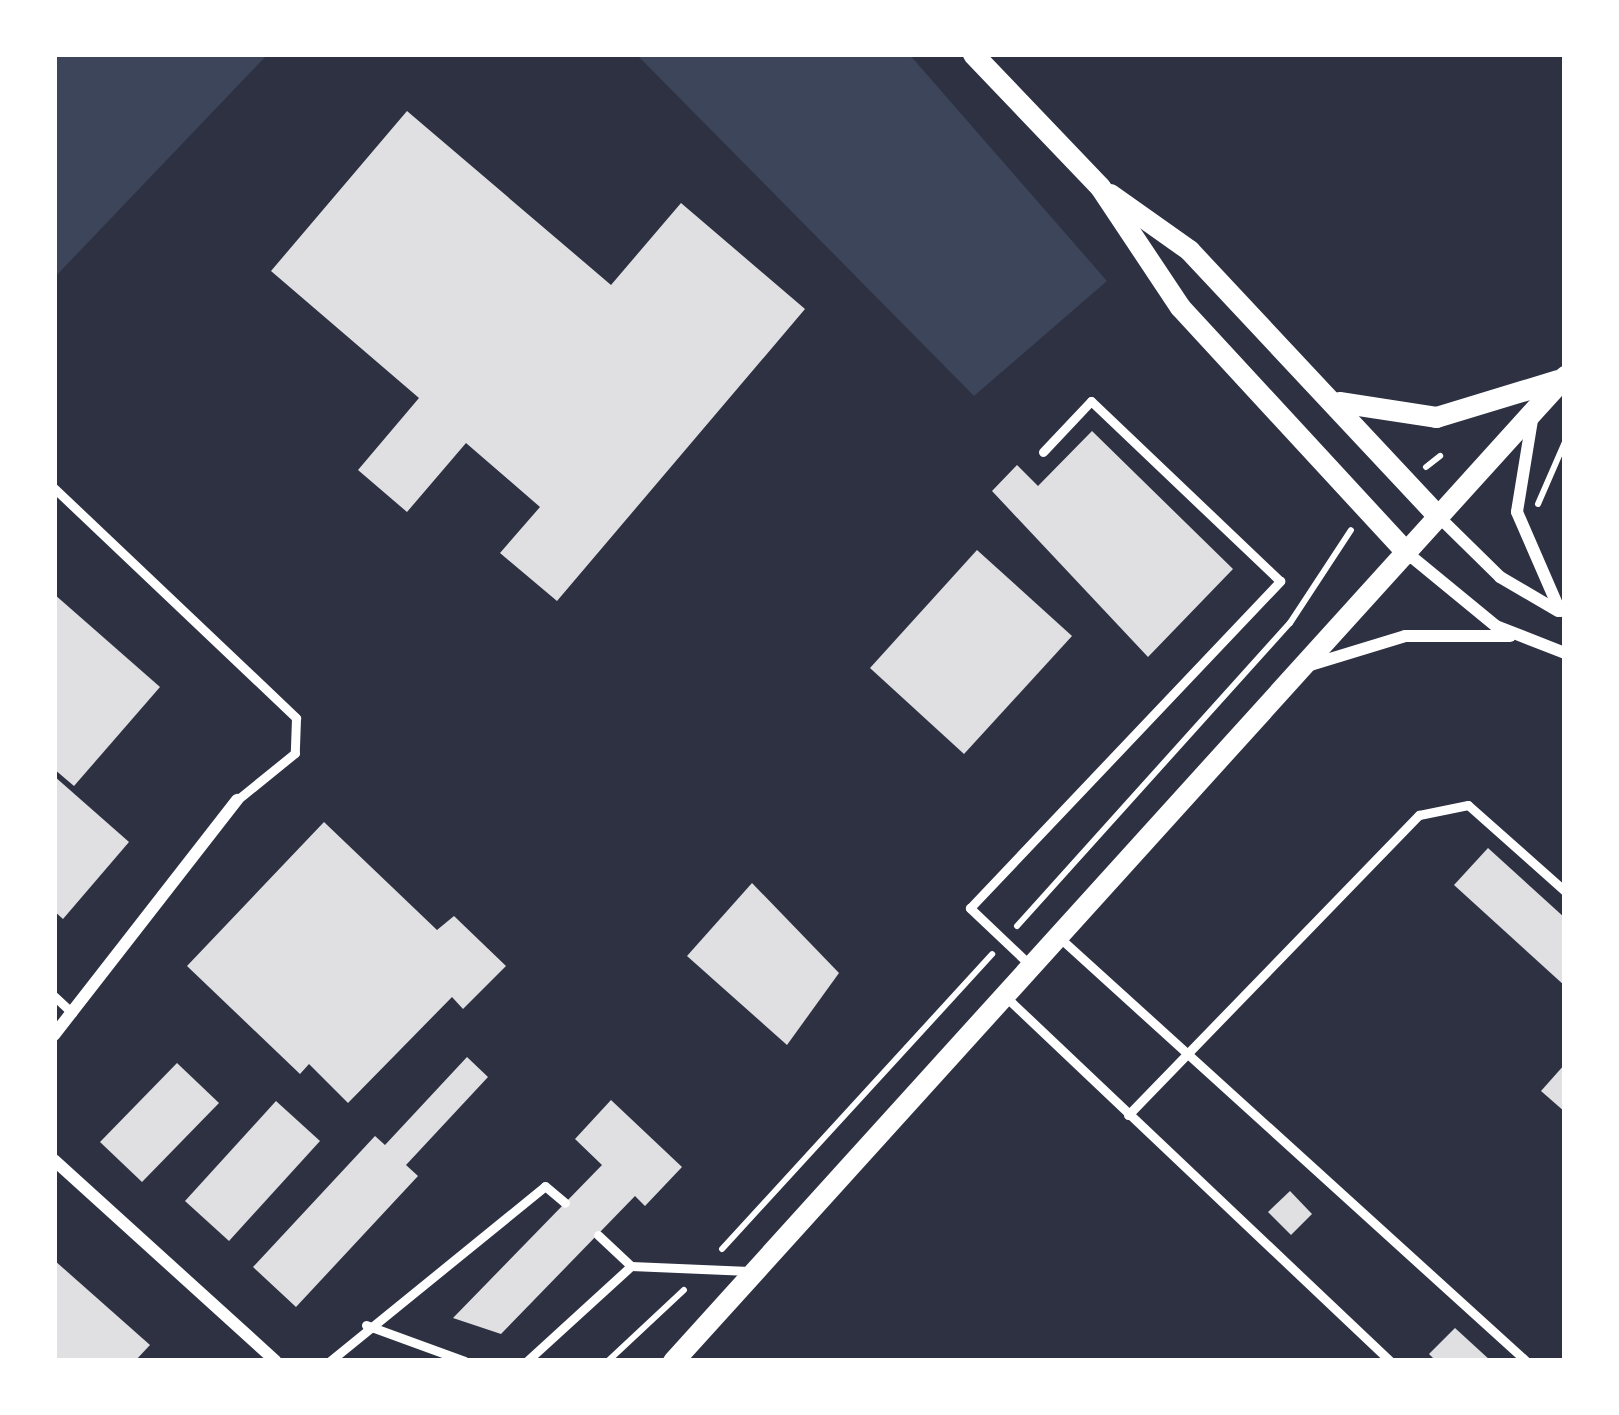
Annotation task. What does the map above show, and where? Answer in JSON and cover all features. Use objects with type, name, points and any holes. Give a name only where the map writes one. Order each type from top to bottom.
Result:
[{"type":"street","points":[[973,54],[1100,187],[1180,308],[1370,516],[1407,553],[1510,636]]},
{"type":"street","points":[[1100,187],[1189,250],[1339,402],[1439,517],[1500,577],[1562,612]]},
{"type":"street","points":[[1339,402],[1436,417],[1565,377]]},
{"type":"street","points":[[673,1361],[1009,998],[1565,377]]},
{"type":"street","points":[[1535,410],[1517,512],[1562,612]]},
{"type":"street","points":[[1305,667],[1406,636],[1510,636],[1565,653]]},
{"type":"street","points":[[54,1035],[237,800]]},
{"type":"street","points":[[54,1160],[276,1361]]},
{"type":"lane","points":[[1034,969],[970,908],[1280,580],[1091,401],[1043,452]]},
{"type":"lane","points":[[54,488],[296,718],[295,753],[237,800]]},
{"type":"lane","points":[[1128,1114],[1419,815],[1468,805],[1565,891]]},
{"type":"lane","points":[[1061,939],[1526,1361]]},
{"type":"lane","points":[[54,996],[72,1013]]},
{"type":"lane","points":[[1009,998],[1390,1361]]},
{"type":"lane","points":[[330,1361],[366,1325],[463,1262],[545,1186],[565,1203]]},
{"type":"lane","points":[[598,1234],[631,1267],[700,1273],[754,1270]]},
{"type":"lane","points":[[527,1361],[631,1267]]},
{"type":"lane","points":[[366,1325],[465,1361]]},
{"type":"path","points":[[1410,479],[1440,456]]},
{"type":"path","points":[[608,1361],[700,1273],[1290,623],[1333,544],[1370,516]]},
{"type":"shaded area","points":[[54,54],[268,54],[54,278]]},
{"type":"shaded area","points":[[636,54],[909,54],[1107,281],[974,396]]},
{"type":"building","points":[[407,111],[611,285],[681,203],[805,309],[557,601],[500,553],[540,507],[466,443],[407,512],[358,470],[419,398],[271,271]]},
{"type":"building","points":[[1092,431],[1233,569],[1148,657],[992,491],[1017,465],[1038,486]]},
{"type":"building","points":[[977,550],[1072,636],[964,754],[870,668]]},
{"type":"building","points":[[54,594],[160,687],[74,786],[54,769]]},
{"type":"building","points":[[54,776],[129,842],[63,919],[54,911]]},
{"type":"building","points":[[324,822],[437,930],[454,916],[506,966],[463,1009],[452,997],[348,1103],[309,1064],[300,1074],[187,966]]},
{"type":"building","points":[[1488,848],[1565,918],[1565,986],[1454,885]]},
{"type":"building","points":[[752,883],[839,973],[787,1045],[687,956]]},
{"type":"building","points":[[467,1057],[488,1077],[406,1165],[418,1176],[296,1307],[253,1267],[375,1136],[385,1145]]},
{"type":"building","points":[[177,1063],[219,1103],[142,1182],[100,1142]]},
{"type":"building","points":[[1565,1064],[1565,1112],[1541,1091]]},
{"type":"building","points":[[611,1100],[682,1167],[645,1206],[635,1196],[501,1334],[453,1318],[602,1165],[575,1139]]},
{"type":"building","points":[[276,1101],[320,1141],[229,1241],[185,1201]]},
{"type":"building","points":[[1290,1191],[1312,1214],[1291,1235],[1268,1212]]},
{"type":"building","points":[[54,1260],[150,1345],[135,1361],[54,1361]]},
{"type":"building","points":[[1455,1328],[1491,1361],[1436,1361],[1429,1354]]}]
